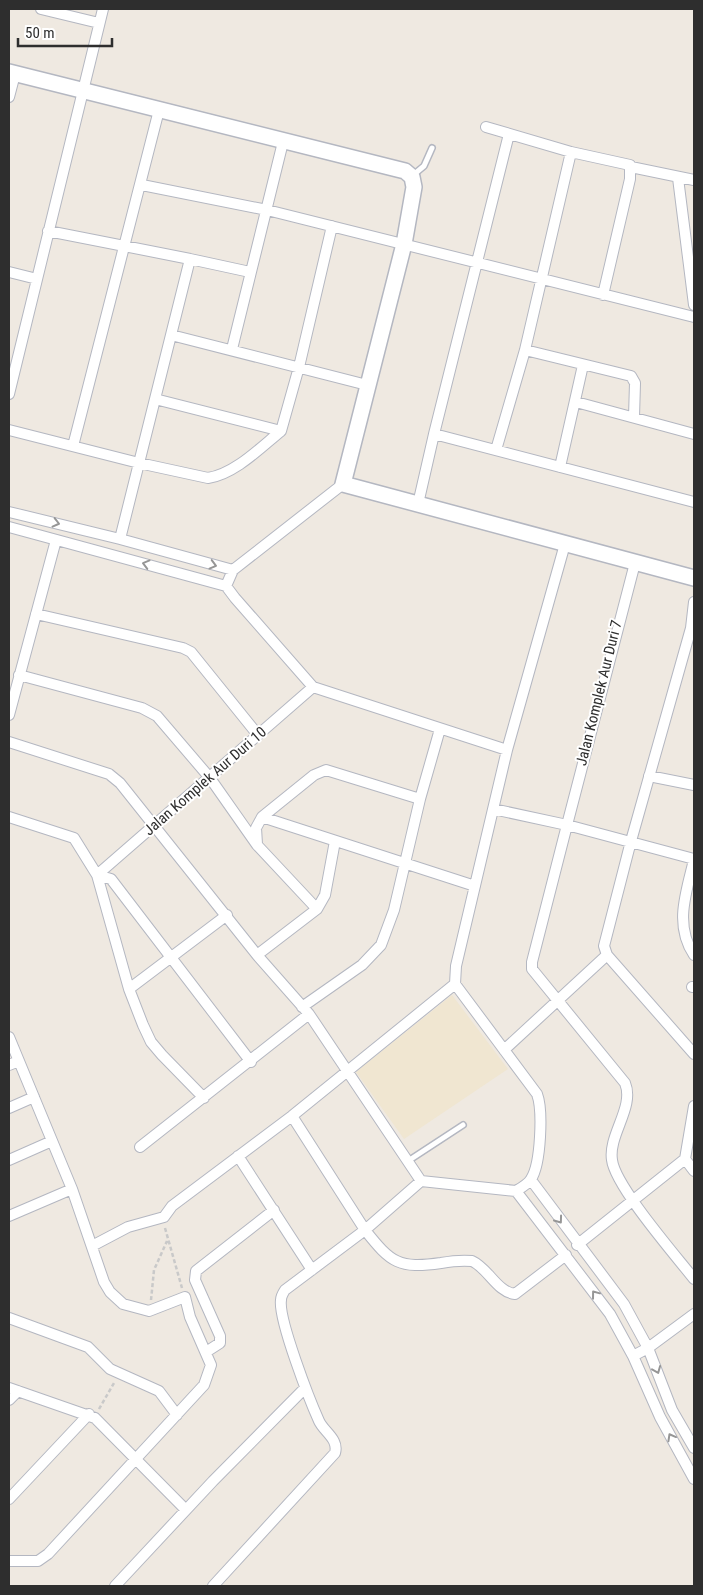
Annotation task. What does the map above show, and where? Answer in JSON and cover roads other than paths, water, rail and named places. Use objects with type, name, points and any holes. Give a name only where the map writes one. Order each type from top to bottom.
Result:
[{"type":"street","points":[[41,9],[99,23]]},
{"type":"street","points":[[9,394],[103,9]]},
{"type":"street","points":[[9,97],[12,73],[283,142],[405,170],[412,177],[414,186],[404,244],[343,484],[233,570],[226,586]]},
{"type":"street","points":[[73,446],[160,110]]},
{"type":"street","points":[[486,127],[571,152],[627,163],[631,167],[694,180]]},
{"type":"street","points":[[418,504],[509,134]]},
{"type":"street","points":[[232,350],[283,142]]},
{"type":"street","points":[[496,450],[525,350],[571,152]]},
{"type":"street","points":[[604,295],[631,167]]},
{"type":"street","points":[[678,178],[694,305]]},
{"type":"street","points":[[142,185],[267,210],[694,317]]},
{"type":"street","points":[[9,430],[139,463],[208,478],[215,477],[248,457],[281,430],[300,367],[332,226]]},
{"type":"street","points":[[48,231],[250,272]]},
{"type":"street","points":[[120,539],[190,259]]},
{"type":"street","points":[[9,272],[37,279]]},
{"type":"street","points":[[171,335],[367,385]]},
{"type":"street","points":[[525,350],[631,376],[634,379],[634,416]]},
{"type":"street","points":[[560,467],[583,365]]},
{"type":"street","points":[[155,398],[281,430]]},
{"type":"street","points":[[576,402],[634,416],[694,434]]},
{"type":"street","points":[[434,434],[694,502]]},
{"type":"street","points":[[343,484],[694,578]]},
{"type":"street","points":[[9,512],[120,539],[233,570]]},
{"type":"street","points":[[34,534],[37,519]]},
{"type":"street","points":[[9,527],[226,586],[313,687],[507,750]]},
{"type":"street","points":[[9,715],[56,540]]},
{"type":"street","points":[[213,1586],[334,1453],[336,1445],[320,1424],[305,1388],[282,1314],[281,1300],[285,1290],[364,1230],[421,1181],[516,1191],[531,1180],[536,1168],[540,1103],[537,1094],[454,984],[456,966],[507,750],[565,544]]},
{"type":"street","name":"Jalan Komplek Aur Duri 7","points":[[558,1001],[533,972],[531,965],[635,562]]},
{"type":"street","points":[[694,602],[691,628],[631,841],[604,946],[607,955],[691,1044],[694,1054]]},
{"type":"street","points":[[36,614],[183,648],[191,652],[258,735]]},
{"type":"street","points":[[19,675],[150,711],[157,716],[210,778],[257,845],[317,909]]},
{"type":"street","name":"Jalan Komplek Aur Duri 10","points":[[97,875],[313,687]]},
{"type":"street","points":[[140,1147],[252,1062],[305,1011],[362,965],[381,945],[388,929],[420,799],[440,729]]},
{"type":"street","points":[[9,742],[109,774],[128,792],[257,954],[305,1011],[421,1181]]},
{"type":"street","points":[[257,845],[256,828],[262,817],[314,775],[326,770],[420,799]]},
{"type":"street","points":[[649,776],[694,786]]},
{"type":"street","points":[[493,809],[631,841],[694,859],[685,897],[683,930],[684,937],[694,956]]},
{"type":"street","points":[[9,817],[74,838],[81,846],[97,875],[129,989],[151,1042],[204,1098]]},
{"type":"street","points":[[262,817],[475,886]]},
{"type":"street","points":[[257,954],[317,909],[325,895],[335,841]]},
{"type":"street","points":[[97,875],[111,879],[252,1062]]},
{"type":"street","points":[[129,989],[227,915]]},
{"type":"street","points":[[504,1050],[607,955]]},
{"type":"street","points":[[92,1246],[128,1227],[164,1217],[172,1206],[292,1116],[454,984]]},
{"type":"street","points":[[558,1001],[628,1088],[612,1161],[634,1202],[694,1279]]},
{"type":"street","points":[[9,1037],[14,1063],[34,1097],[72,1189],[104,1282],[116,1299],[123,1304],[150,1311],[185,1297],[190,1317],[211,1365],[204,1385],[48,1554],[38,1561],[9,1561]]},
{"type":"street","points":[[9,1108],[34,1097]]},
{"type":"street","points":[[578,1245],[634,1202],[685,1159],[694,1106]]},
{"type":"street","points":[[292,1116],[364,1230],[378,1246],[399,1264],[410,1266],[472,1261],[510,1294],[522,1292],[566,1255]]},
{"type":"street","points":[[9,1160],[52,1141]]},
{"type":"street","points":[[238,1156],[312,1270]]},
{"type":"street","points":[[685,1159],[694,1170]]},
{"type":"street","points":[[531,1180],[624,1304],[648,1348],[672,1410],[694,1448]]},
{"type":"street","points":[[9,1216],[72,1189]]},
{"type":"street","points":[[516,1191],[610,1314],[633,1356],[660,1417],[694,1480]]},
{"type":"street","points":[[206,1352],[220,1341],[195,1280],[196,1271],[274,1210]]},
{"type":"street","points":[[190,1317],[206,1307]]},
{"type":"street","points":[[633,1356],[648,1348],[694,1314]]},
{"type":"street","points":[[9,1318],[85,1346],[99,1360],[119,1373],[160,1391],[177,1415]]},
{"type":"street","points":[[115,1586],[305,1388]]},
{"type":"street","points":[[9,1400],[13,1389],[92,1416],[186,1510]]},
{"type":"street","points":[[9,1499],[92,1416]]},
{"type":"lane","points":[[412,177],[424,166],[432,148]]},
{"type":"lane","points":[[408,1161],[463,1125]]}]
